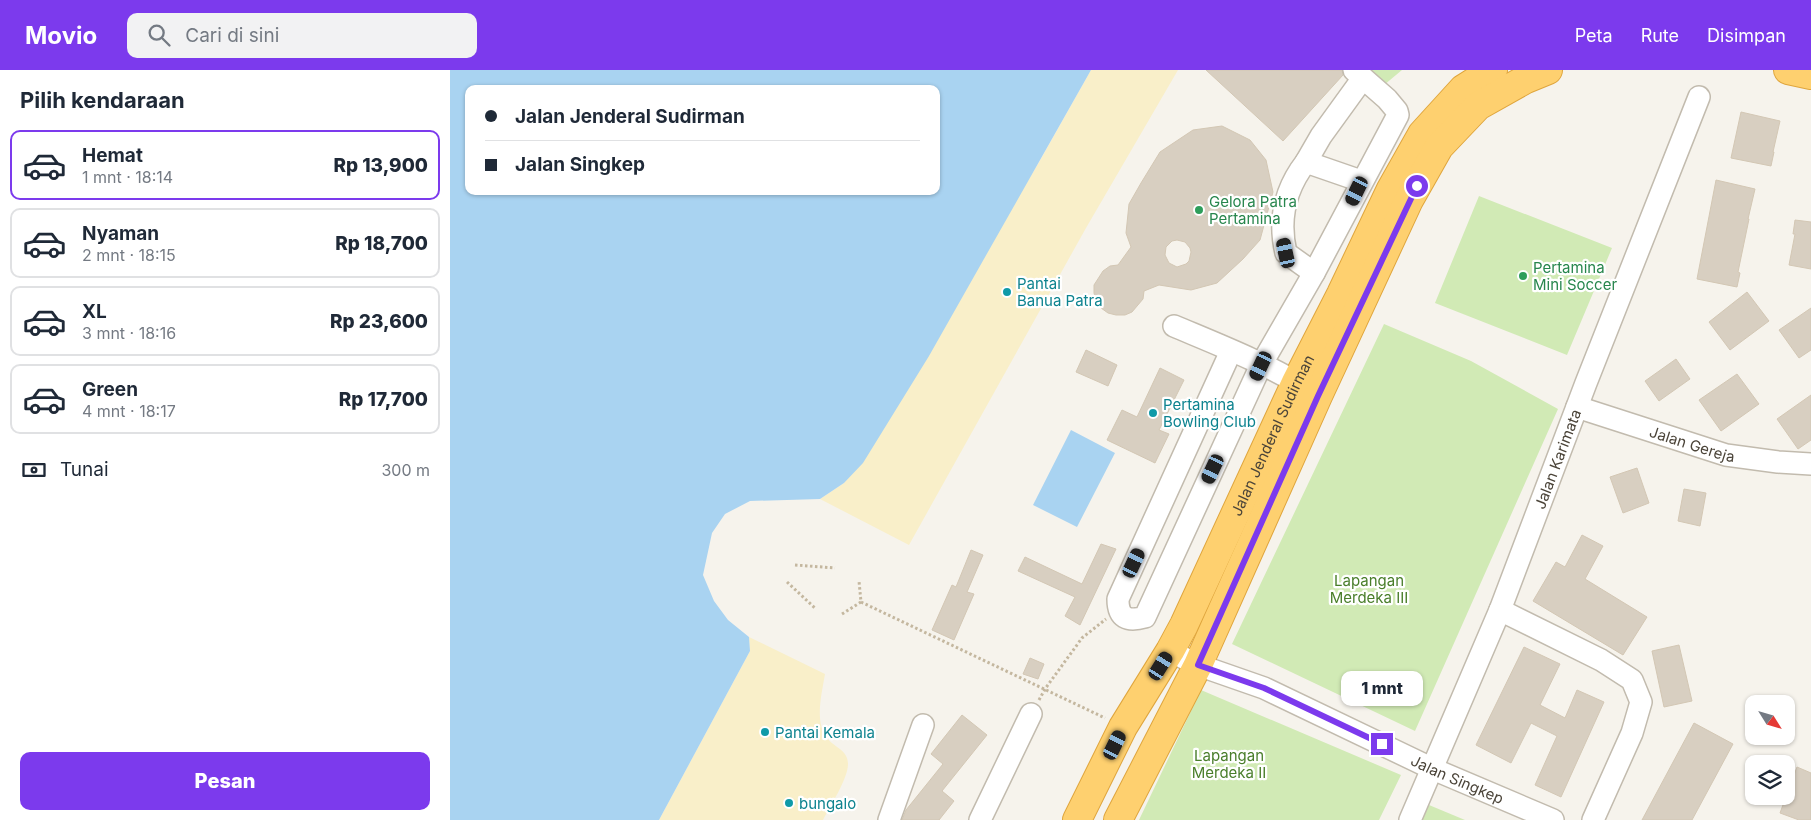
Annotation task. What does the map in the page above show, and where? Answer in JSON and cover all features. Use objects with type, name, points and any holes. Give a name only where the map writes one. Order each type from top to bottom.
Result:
[{"type":"highway","name":"Jalan Jenderal Sudirman","points":[[1118,820],[1198,665],[1307,389],[1341,294],[1392,189],[1422,134],[1463,89],[1493,70]]},
{"type":"highway","name":"Jalan Jenderal Sudirman","points":[[1077,820],[1123,727],[1170,650],[1307,389],[1439,147],[1478,106],[1526,79],[1548,70]]},
{"type":"highway","points":[[1788,70],[1811,75]]},
{"type":"street","points":[[1232,351],[1118,599],[1118,609],[1121,615],[1134,620],[1145,618],[1261,366],[1314,273],[1398,115],[1391,104],[1359,74],[1306,162],[1294,176],[1286,196],[1282,234],[1286,253],[1314,273]]},
{"type":"street","name":"Jalan Karimata","points":[[1410,820],[1500,610],[1576,407],[1699,97]]},
{"type":"street","points":[[1306,162],[1362,181]]},
{"type":"street","points":[[1174,326],[1232,351],[1307,389]]},
{"type":"street","name":"Jalan Gereja","points":[[1576,407],[1726,455],[1811,464]]},
{"type":"street","points":[[1500,610],[1602,660],[1632,680],[1641,702],[1632,733],[1593,820]]},
{"type":"street","name":"Jalan Singkep","points":[[1170,650],[1198,665],[1264,688],[1433,768],[1521,813],[1553,820]]},
{"type":"street","points":[[980,820],[1031,714]]},
{"type":"street","points":[[889,820],[923,726]]},
{"type":"path","points":[[795,566],[835,568]]},
{"type":"path","points":[[859,581],[861,602]]},
{"type":"path","points":[[787,582],[816,610]]},
{"type":"path","points":[[842,614],[861,602]]},
{"type":"path","points":[[861,602],[1123,727]]},
{"type":"path","points":[[1031,714],[1045,689],[1082,638],[1118,609]]},
{"type":"green space","points":[[1371,70],[1402,70],[1384,85]]},
{"type":"green space","name":"Pertamina Mini Soccer","points":[[1479,196],[1612,248],[1567,355],[1435,303]]},
{"type":"green space","name":"Lapangan Merdeka III","points":[[1384,324],[1471,361],[1558,409],[1415,731],[1232,644]]},
{"type":"green space","name":"Lapangan Merdeka II","points":[[1201,690],[1401,775],[1379,820],[1139,820]]},
{"type":"green space","points":[[1429,805],[1465,820],[1422,820]]},
{"type":"sand","name":"Pantai Banua Patra","points":[[1091,70],[1178,70],[1086,228],[909,545],[820,499],[844,483],[1038,164]]},
{"type":"sand","name":"Pantai Kemala","points":[[749,637],[825,674],[820,707],[821,724],[827,738],[846,755],[848,764],[845,777],[838,792],[823,820],[659,820],[750,651]]},
{"type":"water","points":[[450,70],[1091,70],[929,356],[863,463],[844,483],[820,499],[750,501],[725,514],[712,533],[703,575],[714,601],[728,620],[749,637],[750,651],[659,820],[450,820]]},
{"type":"water","points":[[1071,430],[1115,453],[1077,527],[1033,505]]},
{"type":"building","points":[[1206,70],[1342,70],[1343,75],[1283,141]]},
{"type":"building","points":[[1741,112],[1780,121],[1771,166],[1731,158]]},
{"type":"building","name":"Gelora Patra Pertamina","points":[[1222,126],[1250,140],[1266,160],[1273,192],[1260,240],[1217,283],[1191,290],[1159,285],[1144,291],[1143,299],[1132,312],[1125,315],[1108,313],[1096,301],[1094,285],[1103,271],[1110,266],[1118,265],[1131,247],[1126,233],[1129,204],[1160,152],[1193,130]],"holes":[[[1172,241],[1185,242],[1191,252],[1189,261],[1177,267],[1169,263],[1165,255],[1166,247]]]},
{"type":"building","points":[[1716,180],[1755,189],[1738,272],[1740,273],[1737,287],[1697,279]]},
{"type":"building","points":[[1795,220],[1811,222],[1811,269],[1789,265],[1795,234],[1793,234]]},
{"type":"building","points":[[1747,292],[1769,321],[1730,350],[1709,322]]},
{"type":"building","points":[[1811,308],[1811,350],[1799,358],[1779,330]]},
{"type":"building","points":[[1086,350],[1117,365],[1108,386],[1076,372]]},
{"type":"building","points":[[1676,359],[1690,379],[1659,401],[1645,381]]},
{"type":"building","name":"Pertamina Bowling Club","points":[[1160,368],[1184,380],[1159,430],[1169,434],[1155,463],[1107,440],[1122,410],[1137,417]]},
{"type":"building","points":[[1737,374],[1759,404],[1721,431],[1699,400]]},
{"type":"building","points":[[1811,395],[1811,440],[1798,449],[1777,419]]},
{"type":"building","points":[[1637,468],[1649,503],[1623,513],[1610,477]]},
{"type":"building","points":[[1684,489],[1706,493],[1700,526],[1678,521]]},
{"type":"building","points":[[1582,535],[1603,546],[1585,579],[1647,617],[1623,655],[1533,601],[1556,562],[1565,567]]},
{"type":"building","points":[[1101,544],[1116,549],[1080,625],[1065,616],[1075,597],[1018,571],[1025,557],[1082,584]]},
{"type":"building","points":[[971,550],[983,555],[967,592],[974,594],[954,640],[932,630],[952,585],[956,587]]},
{"type":"building","points":[[1679,645],[1692,701],[1664,707],[1652,651]]},
{"type":"building","points":[[1524,647],[1560,664],[1540,705],[1565,718],[1577,690],[1604,702],[1561,797],[1535,785],[1557,736],[1531,723],[1511,763],[1476,745]]},
{"type":"building","points":[[1030,658],[1044,664],[1038,679],[1023,674]]},
{"type":"building","points":[[962,715],[987,735],[942,791],[954,801],[939,820],[902,820],[906,810],[943,764],[931,754]]},
{"type":"building","points":[[1694,723],[1733,744],[1692,820],[1642,820]]},
{"type":"building","points":[[1797,767],[1811,773],[1811,820],[1799,820],[1780,813],[1783,805],[1795,805],[1795,772]]},
{"type":"place","name":"Gelora Patra Pertamina","points":[[1199,210]]},
{"type":"place","name":"Pertamina Mini Soccer","points":[[1523,276]]},
{"type":"place","name":"Pantai Banua Patra","points":[[1007,292]]},
{"type":"place","name":"Pertamina Bowling Club","points":[[1153,413]]},
{"type":"place","name":"Pantai Kemala","points":[[765,732]]},
{"type":"place","name":"bungalo","points":[[789,803]]},
{"type":"route","points":[[1382,744],[1264,688],[1198,665],[1318,396],[1417,186]]}]
